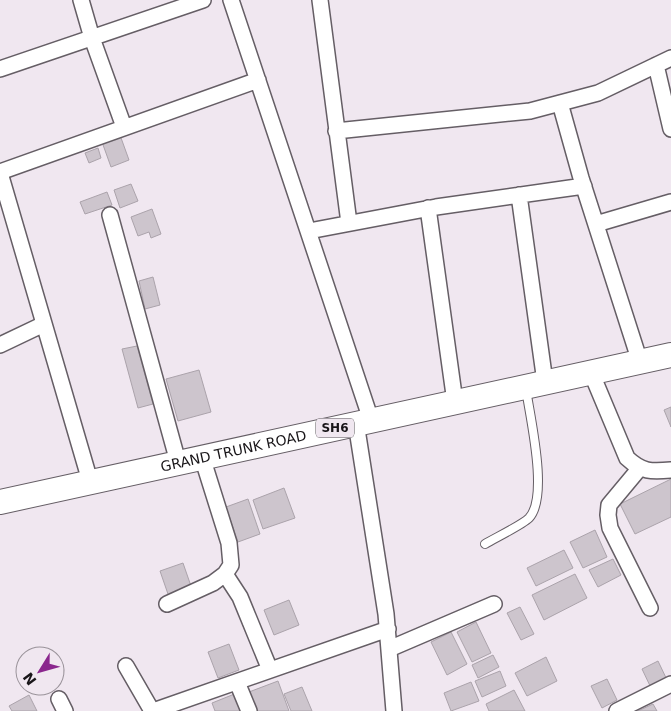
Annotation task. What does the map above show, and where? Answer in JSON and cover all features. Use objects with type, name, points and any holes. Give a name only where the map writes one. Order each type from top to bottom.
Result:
[{"type":"main road","name":"GRAND TRUNK ROAD","points":[[0,502],[671,355]]},
{"type":"street","points":[[81,0],[92,38],[124,128]]},
{"type":"street","points":[[0,69],[203,0]]},
{"type":"street","points":[[231,0],[309,231],[364,422],[388,629],[394,711]]},
{"type":"street","points":[[320,0],[349,223]]},
{"type":"street","points":[[336,131],[530,111],[598,93],[671,58]]},
{"type":"street","points":[[656,65],[671,129]]},
{"type":"street","points":[[90,481],[0,172],[258,80]]},
{"type":"street","points":[[560,103],[584,186],[640,362]]},
{"type":"street","points":[[309,231],[428,208],[584,186]]},
{"type":"street","points":[[519,195],[535,384]]},
{"type":"street","points":[[596,224],[671,202]]},
{"type":"street","points":[[428,208],[455,402]]},
{"type":"street","points":[[110,215],[178,462]]},
{"type":"street","points":[[0,345],[44,324]]},
{"type":"street","points":[[591,372],[627,458],[639,468],[656,472],[671,470]]},
{"type":"street","points":[[167,604],[213,583],[231,565],[230,543],[202,457]]},
{"type":"street","points":[[639,468],[608,506],[608,516],[610,528],[650,608]]},
{"type":"street","points":[[224,574],[240,597],[270,670]]},
{"type":"street","points":[[389,649],[494,604]]},
{"type":"street","points":[[126,666],[152,711],[388,629]]},
{"type":"street","points":[[237,682],[249,711]]},
{"type":"street","points":[[617,711],[671,684]]},
{"type":"lane","points":[[485,544],[528,518],[536,506],[539,481],[535,384]]},
{"type":"building","points":[[120,135],[129,160],[111,167],[102,142]]},
{"type":"building","points":[[98,148],[101,158],[89,163],[85,153]]},
{"type":"building","points":[[131,184],[138,201],[120,208],[114,190]]},
{"type":"building","points":[[107,192],[112,205],[85,214],[80,202]]},
{"type":"building","points":[[152,209],[161,234],[151,238],[149,232],[138,236],[131,217]]},
{"type":"building","points":[[153,277],[160,305],[145,309],[139,281]]},
{"type":"building","points":[[137,346],[153,404],[138,408],[122,349]]},
{"type":"building","points":[[199,370],[211,412],[178,421],[166,379]]},
{"type":"building","points":[[671,407],[671,427],[664,410]]},
{"type":"building","points":[[671,479],[671,517],[635,534],[620,504]]},
{"type":"building","points":[[284,488],[295,518],[263,529],[253,500]]},
{"type":"building","points":[[248,499],[260,534],[238,542],[226,507]]},
{"type":"building","points":[[595,530],[607,557],[583,568],[570,542]]},
{"type":"building","points":[[564,550],[573,568],[536,586],[527,568]]},
{"type":"building","points":[[613,559],[621,575],[598,587],[589,570]]},
{"type":"building","points":[[183,563],[192,589],[169,597],[160,571]]},
{"type":"building","points":[[575,574],[587,598],[544,620],[532,595]]},
{"type":"building","points":[[289,600],[299,625],[274,635],[264,610]]},
{"type":"building","points":[[520,607],[534,634],[521,640],[507,613]]},
{"type":"building","points":[[476,622],[491,653],[472,662],[457,632]]},
{"type":"building","points":[[451,632],[467,664],[447,675],[431,642]]},
{"type":"building","points":[[229,644],[239,670],[218,678],[208,652]]},
{"type":"building","points":[[493,655],[499,667],[478,678],[472,665]]},
{"type":"building","points":[[546,657],[557,681],[527,696],[515,673]]},
{"type":"building","points":[[658,661],[668,682],[652,690],[642,669]]},
{"type":"building","points":[[500,671],[506,686],[482,697],[475,681]]},
{"type":"building","points":[[607,679],[617,700],[602,708],[591,686]]},
{"type":"building","points":[[278,681],[289,711],[256,711],[249,692]]},
{"type":"building","points":[[471,682],[479,701],[451,711],[444,693]]},
{"type":"building","points":[[302,687],[312,711],[291,711],[284,694]]},
{"type":"building","points":[[514,690],[525,711],[489,711],[486,704]]},
{"type":"building","points":[[237,693],[244,711],[215,711],[212,703]]},
{"type":"building","points":[[30,696],[37,711],[12,711],[9,706]]},
{"type":"building","points":[[653,704],[657,711],[638,711]]}]
